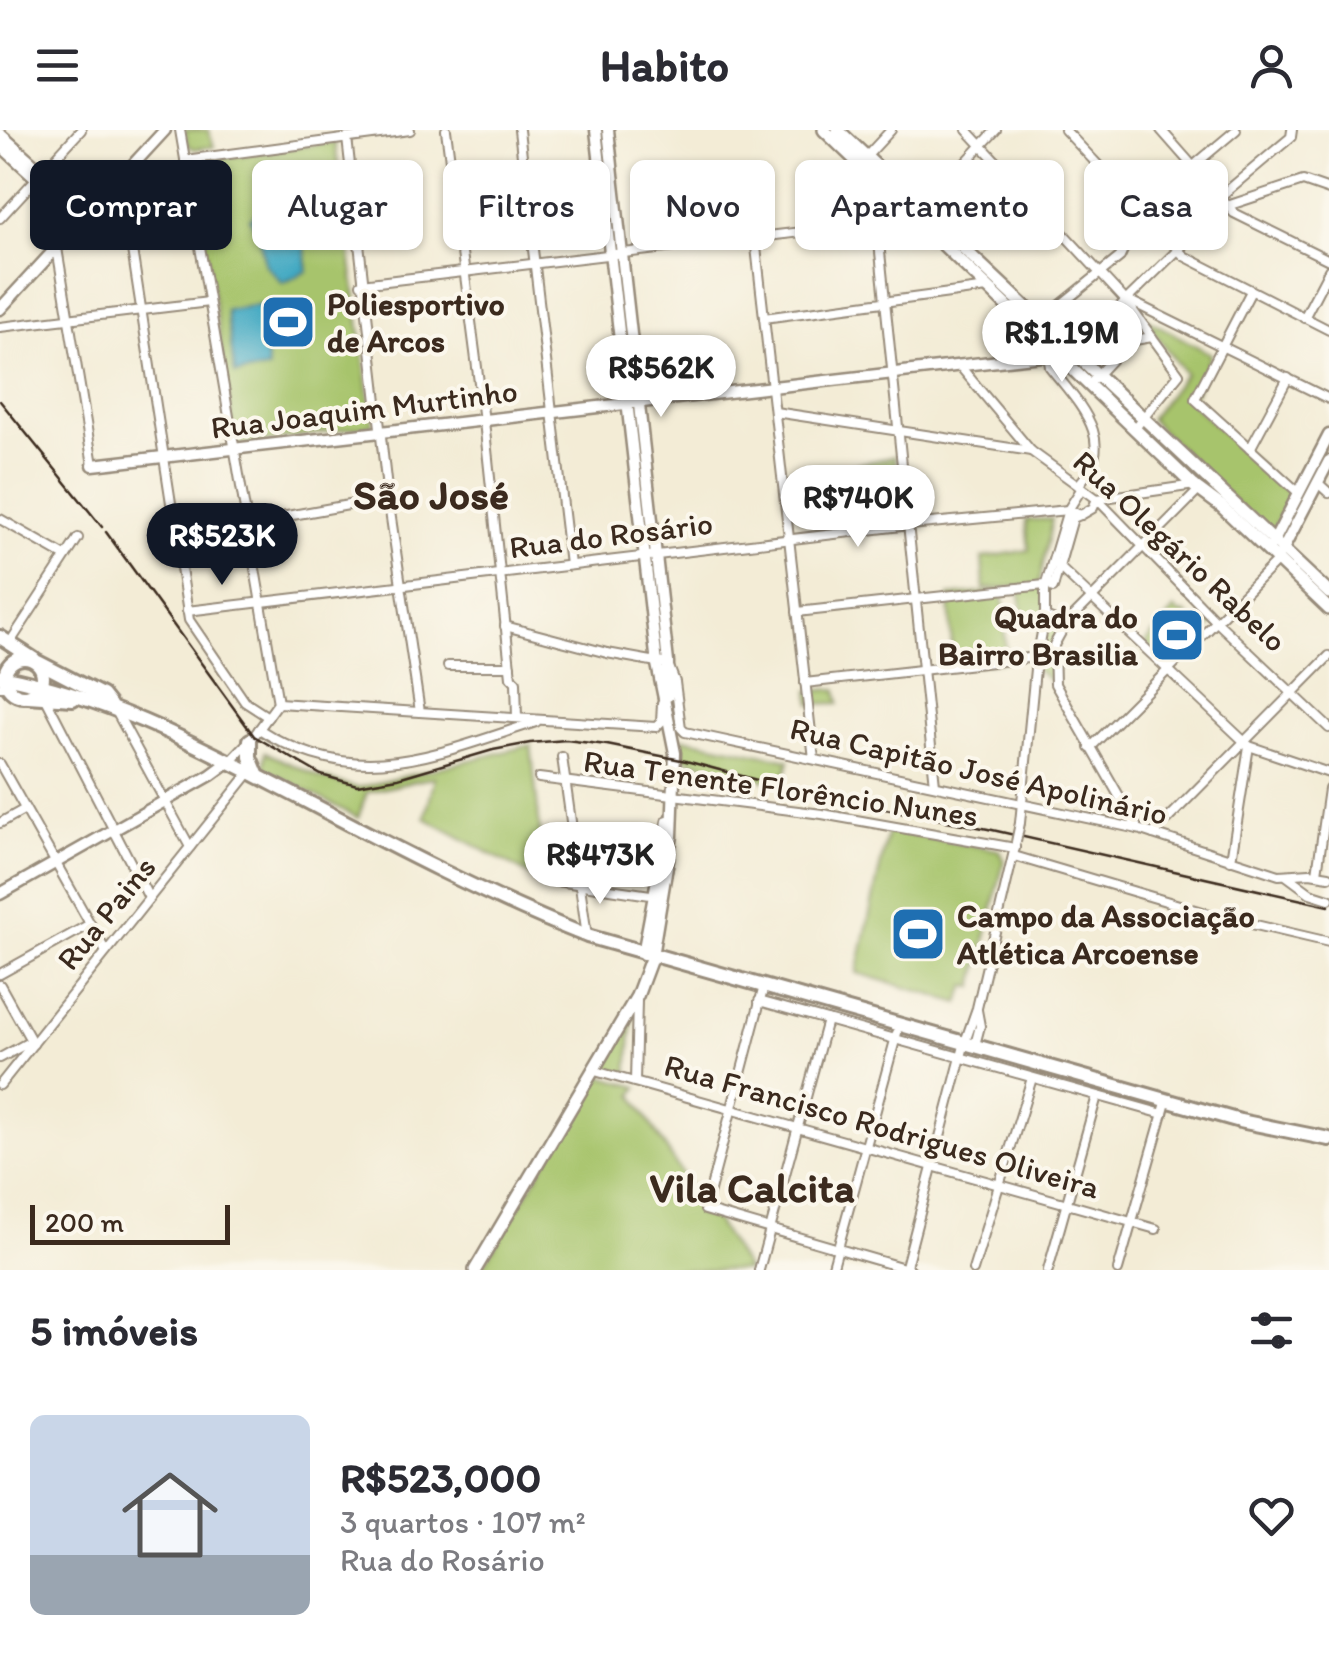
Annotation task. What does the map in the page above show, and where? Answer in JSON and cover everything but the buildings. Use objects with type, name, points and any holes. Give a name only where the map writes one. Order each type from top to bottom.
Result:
[{"type":"main road","points":[[824,130],[862,160]]},
{"type":"main road","points":[[838,130],[862,160]]},
{"type":"main road","points":[[958,250],[1036,324],[1054,348],[1094,378],[1327,600]]},
{"type":"main road","points":[[1054,348],[1074,352],[1094,378]]},
{"type":"main road","points":[[43,692],[26,696],[13,692],[5,675],[4,643],[102,694],[113,708]]},
{"type":"main road","points":[[5,675],[36,660]]},
{"type":"main road","points":[[36,660],[42,669],[43,692]]},
{"type":"main road","points":[[5,675],[43,692],[88,699],[162,726],[514,907],[647,959],[764,986],[1102,1081],[1165,1107],[1329,1138]]},
{"type":"main road","points":[[254,774],[250,757],[255,735]]},
{"type":"main road","points":[[475,1270],[638,996],[647,959]]},
{"type":"street","points":[[54,160],[81,130]]},
{"type":"street","points":[[138,160],[166,130]]},
{"type":"street","points":[[180,130],[185,160],[332,135],[347,138],[410,130]]},
{"type":"street","points":[[446,130],[484,421],[511,677],[516,682],[517,718]]},
{"type":"street","points":[[520,130],[570,565]]},
{"type":"street","points":[[862,160],[891,130]]},
{"type":"street","points":[[967,130],[1127,301],[1179,374],[1141,423]]},
{"type":"street","points":[[967,160],[996,130]]},
{"type":"street","points":[[1066,130],[1094,160]]},
{"type":"street","points":[[1161,130],[1190,160]]},
{"type":"street","points":[[1199,160],[1236,130]]},
{"type":"street","points":[[0,132],[30,164]]},
{"type":"street","points":[[1228,189],[1291,133]]},
{"type":"street","points":[[602,134],[675,753],[672,836],[647,959]]},
{"type":"street","points":[[347,138],[388,498],[420,712]]},
{"type":"street","points":[[0,145],[30,168]]},
{"type":"street","points":[[1329,190],[1308,180],[1228,205],[1234,213],[1329,260]]},
{"type":"street","points":[[0,218],[30,186]]},
{"type":"street","points":[[0,309],[54,250]]},
{"type":"street","points":[[56,250],[92,465]]},
{"type":"street","points":[[132,250],[189,620],[245,702],[268,716]]},
{"type":"street","points":[[0,894],[230,761],[278,704],[201,250]]},
{"type":"street","points":[[361,284],[651,250]]},
{"type":"street","points":[[756,250],[814,759]]},
{"type":"street","points":[[880,250],[935,785]]},
{"type":"street","points":[[1036,324],[1123,250]]},
{"type":"street","points":[[1074,352],[1177,250]]},
{"type":"street","points":[[1180,250],[1184,256],[1329,330]]},
{"type":"street","points":[[1304,318],[1329,270]]},
{"type":"street","points":[[764,318],[994,284]]},
{"type":"street","points":[[1251,291],[1195,399],[1299,493]]},
{"type":"street","points":[[1127,301],[1329,399]]},
{"type":"street","points":[[0,328],[210,302]]},
{"type":"street","points":[[1094,378],[1129,341],[1152,338]]},
{"type":"street","points":[[764,986],[704,1204],[706,1212],[907,1270],[960,1058],[980,1026],[977,1008],[1020,822],[1036,669],[1049,589],[1067,512],[1082,488],[1078,484],[1088,474],[1097,442],[1083,410],[1050,367],[1054,348]]},
{"type":"street","name":"Rua Joaquim Murtinho","points":[[92,465],[959,366],[1054,348]]},
{"type":"street","name":"Rua Olegário Rabelo","points":[[959,366],[1031,451],[1098,499],[1218,623],[1329,728]]},
{"type":"street","points":[[1250,449],[1288,378]]},
{"type":"street","points":[[774,412],[1031,451]]},
{"type":"street","points":[[1276,551],[1329,434]]},
{"type":"street","points":[[1090,748],[1218,623],[1276,551],[1329,461]]},
{"type":"street","points":[[1049,589],[1073,518],[1093,508],[1098,499],[1203,483]]},
{"type":"street","points":[[1055,684],[1054,645],[1065,626],[1203,483]]},
{"type":"street","points":[[1318,483],[1329,493]]},
{"type":"street","points":[[270,519],[388,498]]},
{"type":"street","name":"Rua do Rosário","points":[[187,611],[910,525],[1067,512],[1080,515]]},
{"type":"street","points":[[0,519],[65,556]]},
{"type":"street","points":[[4,643],[78,538]]},
{"type":"street","points":[[1058,566],[1247,744],[1329,773]]},
{"type":"street","points":[[797,612],[1049,589]]},
{"type":"street","points":[[1045,617],[1065,626]]},
{"type":"street","points":[[505,626],[607,653],[662,662]]},
{"type":"street","points":[[1153,834],[1247,744],[1329,656]]},
{"type":"street","points":[[806,683],[1038,657]]},
{"type":"street","points":[[278,704],[656,727],[661,722],[662,662]]},
{"type":"street","name":"Rua Capitão José Apolinário","points":[[662,662],[674,682],[681,728],[686,732],[1022,802],[1153,834],[1287,876],[1329,876]]},
{"type":"street","points":[[448,666],[510,666]]},
{"type":"street","points":[[1036,669],[1055,684],[1138,830]]},
{"type":"street","points":[[662,690],[668,712]]},
{"type":"street","points":[[43,692],[149,898]]},
{"type":"street","points":[[113,708],[190,848]]},
{"type":"street","points":[[499,734],[509,726],[506,717]]},
{"type":"street","points":[[255,735],[313,758],[366,763],[422,758],[545,719]]},
{"type":"street","points":[[1231,860],[1247,744]]},
{"type":"street","points":[[562,757],[587,936]]},
{"type":"street","points":[[0,764],[106,952]]},
{"type":"street","name":"Rua Pains","points":[[0,1085],[254,774]]},
{"type":"street","name":"Rua Tenente Florêncio Nunes","points":[[539,778],[671,800],[822,814],[1015,849],[1213,915],[1329,942]]},
{"type":"street","points":[[1317,873],[1329,788]]},
{"type":"street","points":[[0,823],[26,809]]},
{"type":"street","points":[[1287,876],[1310,893],[1329,899]]},
{"type":"street","points":[[543,880],[658,896]]},
{"type":"street","points":[[0,974],[90,924]]},
{"type":"street","points":[[0,984],[32,1042],[0,1058]]},
{"type":"street","points":[[635,1082],[638,996]]},
{"type":"street","points":[[760,1001],[1032,1079],[1097,1096],[1165,1107],[1118,1270]]},
{"type":"street","points":[[759,1270],[827,1020]]},
{"type":"street","points":[[832,1270],[900,1024]]},
{"type":"street","points":[[973,1270],[1037,1063]]},
{"type":"street","name":"Rua Francisco Rodrigues Oliveira","points":[[595,1071],[1156,1229]]},
{"type":"street","points":[[1048,1270],[1102,1081]]},
{"type":"green space","points":[[185,130],[208,130],[214,147],[194,149],[187,144]]},
{"type":"green space","name":"Poliesportivo de Arcos","points":[[335,142],[337,160],[252,160],[252,250],[350,250],[373,425],[236,446],[206,250],[232,250],[232,160],[207,160]]},
{"type":"green space","points":[[1143,317],[1211,354],[1191,403],[1291,495],[1269,537],[1150,419],[1185,374]]},
{"type":"green space","points":[[895,456],[900,522],[860,526],[855,465]]},
{"type":"green space","points":[[1052,519],[1039,585],[984,589],[982,558],[1029,550],[1026,520]]},
{"type":"green space","points":[[1045,587],[1045,617],[1065,625],[1057,637],[1055,684],[1035,669],[1044,617],[1023,622],[1020,589]]},
{"type":"green space","points":[[1003,591],[1006,661],[953,668],[949,596]]},
{"type":"green space","name":"Quadra do Bairro Brasilia","points":[[1175,609],[1198,626],[1206,617],[1214,623],[1169,667],[1145,643]]},
{"type":"green space","points":[[837,689],[839,703],[811,704],[809,691]]},
{"type":"green space","points":[[683,738],[789,760],[783,785],[678,757]]},
{"type":"green space","points":[[531,745],[545,877],[533,877],[425,818],[435,777],[367,792],[358,818],[264,768],[265,752],[321,778],[358,788]]},
{"type":"green space","points":[[888,831],[999,850],[1004,861],[974,987],[966,986],[959,1003],[857,973]]},
{"type":"green space","points":[[633,1009],[628,1074],[602,1067]]},
{"type":"green space","points":[[598,1075],[638,1087],[633,1095],[700,1204],[698,1214],[714,1218],[747,1270],[481,1270]]},
{"type":"water","points":[[262,250],[305,250],[308,271],[283,283],[265,264]]},
{"type":"water","points":[[260,305],[268,369],[235,374],[226,310]]},
{"type":"railway","points":[[0,401],[102,527]]},
{"type":"railway","points":[[106,532],[254,736],[321,775],[357,785],[530,743],[566,740],[607,745],[686,761],[809,794],[988,829],[1329,906]]},
{"type":"place","name":"Poliesportivo de Arcos","points":[[288,322]]},
{"type":"place","name":"Quadra do Bairro Brasilia","points":[[1177,635]]},
{"type":"place","name":"Campo da Associação Atlética Arcoense","points":[[918,934]]},
{"type":"district","name":"São José","points":[[431,494]]},
{"type":"district","name":"Vila Calcita","points":[[752,1187]]}]
